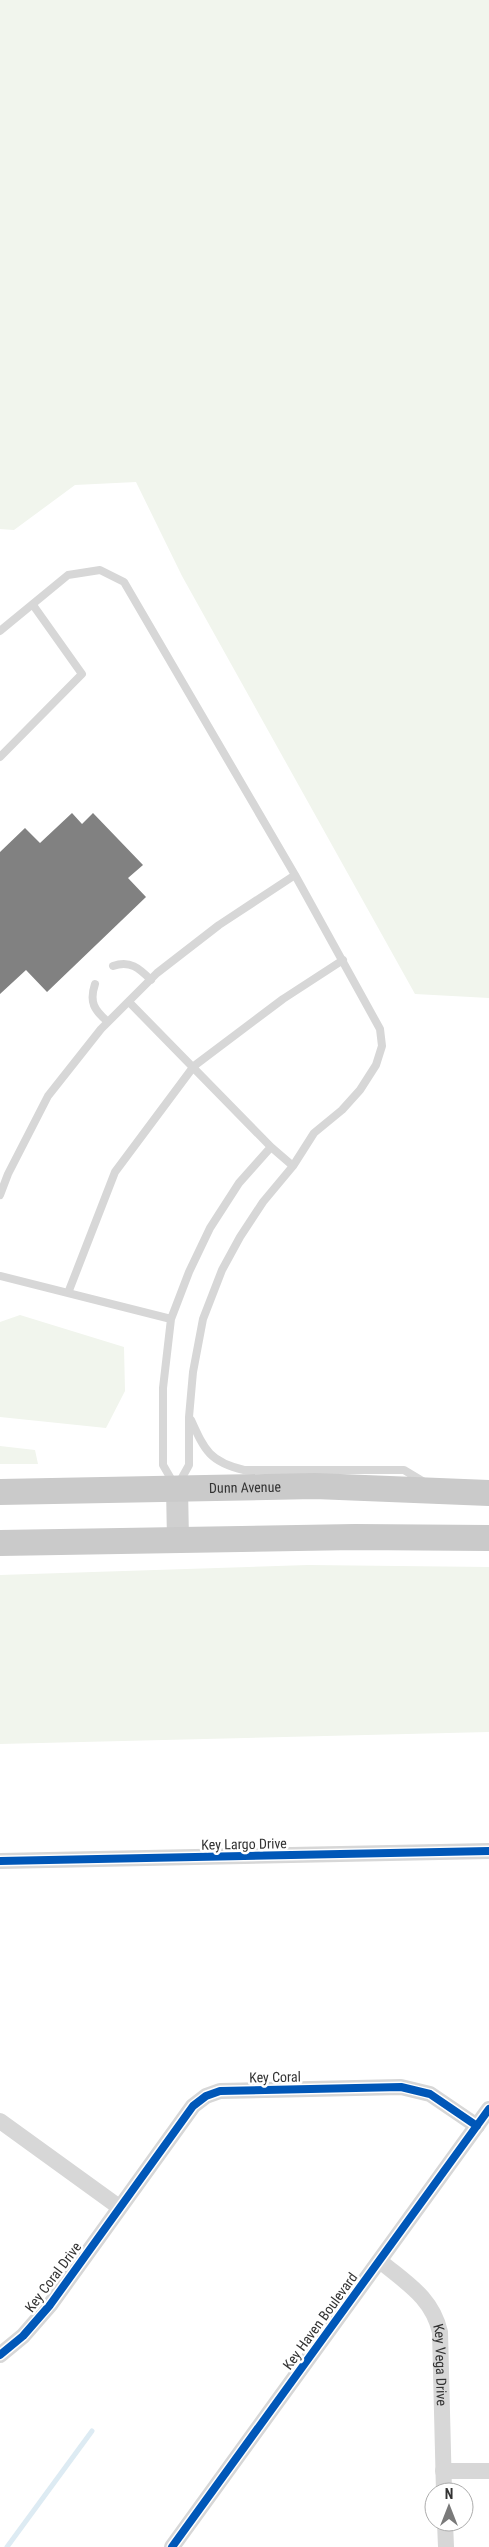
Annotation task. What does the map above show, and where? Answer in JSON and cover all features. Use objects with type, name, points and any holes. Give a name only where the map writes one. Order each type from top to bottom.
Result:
[{"type":"main road","name":"Dunn Avenue","points":[[0,1492],[177,1487],[315,1486],[436,1489],[489,1493]]},
{"type":"main road","points":[[177,1487],[178,1540]]},
{"type":"main road","points":[[0,1543],[355,1537],[489,1538]]},
{"type":"street","name":"Key Largo Drive","points":[[0,1861],[489,1851]]},
{"type":"street","name":"Key Coral","points":[[120,2207],[193,2106],[206,2096],[220,2091],[401,2087],[430,2094],[477,2126]]},
{"type":"street","name":"Key Haven Boulevard","points":[[172,2547],[489,2109]]},
{"type":"street","points":[[0,2121],[120,2207]]},
{"type":"street","name":"Key Coral Drive","points":[[0,2355],[23,2336],[50,2305],[120,2207]]},
{"type":"street","name":"Key Vega Drive","points":[[380,2261],[427,2300],[436,2315],[440,2332],[444,2482]]},
{"type":"street","points":[[443,2472],[489,2471]]},
{"type":"street","points":[[445,2532],[446,2547]]},
{"type":"lane","points":[[0,632],[68,575],[100,570],[124,582],[295,875],[380,1029],[382,1046],[376,1065],[354,1097],[314,1133],[293,1166],[263,1202],[240,1237],[222,1270],[203,1319],[193,1372],[189,1417],[189,1465],[177,1487],[163,1465],[163,1388],[171,1319],[189,1272],[210,1228],[240,1184],[271,1147]]},
{"type":"lane","points":[[0,757],[82,674],[33,605]]},
{"type":"lane","points":[[0,1195],[8,1174],[48,1096],[108,1022],[151,980],[219,925],[295,875]]},
{"type":"lane","points":[[68,1293],[115,1172],[194,1066],[283,999],[343,960]]},
{"type":"lane","points":[[113,966],[122,963],[133,965],[151,980]]},
{"type":"lane","points":[[95,984],[92,1004],[96,1012],[108,1022]]},
{"type":"lane","points":[[129,1002],[194,1066],[271,1147],[293,1166]]},
{"type":"lane","points":[[0,1276],[171,1319]]},
{"type":"lane","points":[[189,1417],[203,1448],[217,1462],[228,1466],[244,1470],[404,1470],[436,1489]]},
{"type":"shaded area","points":[[0,0],[489,0],[489,998],[415,994],[182,576],[136,482],[75,485],[14,530],[0,529]]},
{"type":"shaded area","points":[[20,1315],[124,1347],[125,1391],[106,1428],[0,1417],[0,1322]]},
{"type":"shaded area","points":[[0,1446],[35,1450],[38,1464],[0,1464]]},
{"type":"shaded area","points":[[308,1565],[489,1567],[489,1732],[0,1744],[0,1575]]},
{"type":"building","points":[[72,813],[82,824],[93,813],[143,865],[128,878],[146,897],[47,992],[26,970],[0,994],[0,852],[25,828],[40,843]]},
{"type":"waterway","points":[[7,2547],[92,2431]]},
{"type":"cycle path","points":[[0,1861],[489,1851]]},
{"type":"cycle path","points":[[0,2355],[23,2336],[50,2305],[193,2106],[206,2096],[220,2091],[401,2087],[430,2094],[477,2126]]},
{"type":"cycle path","points":[[172,2547],[489,2109]]}]
